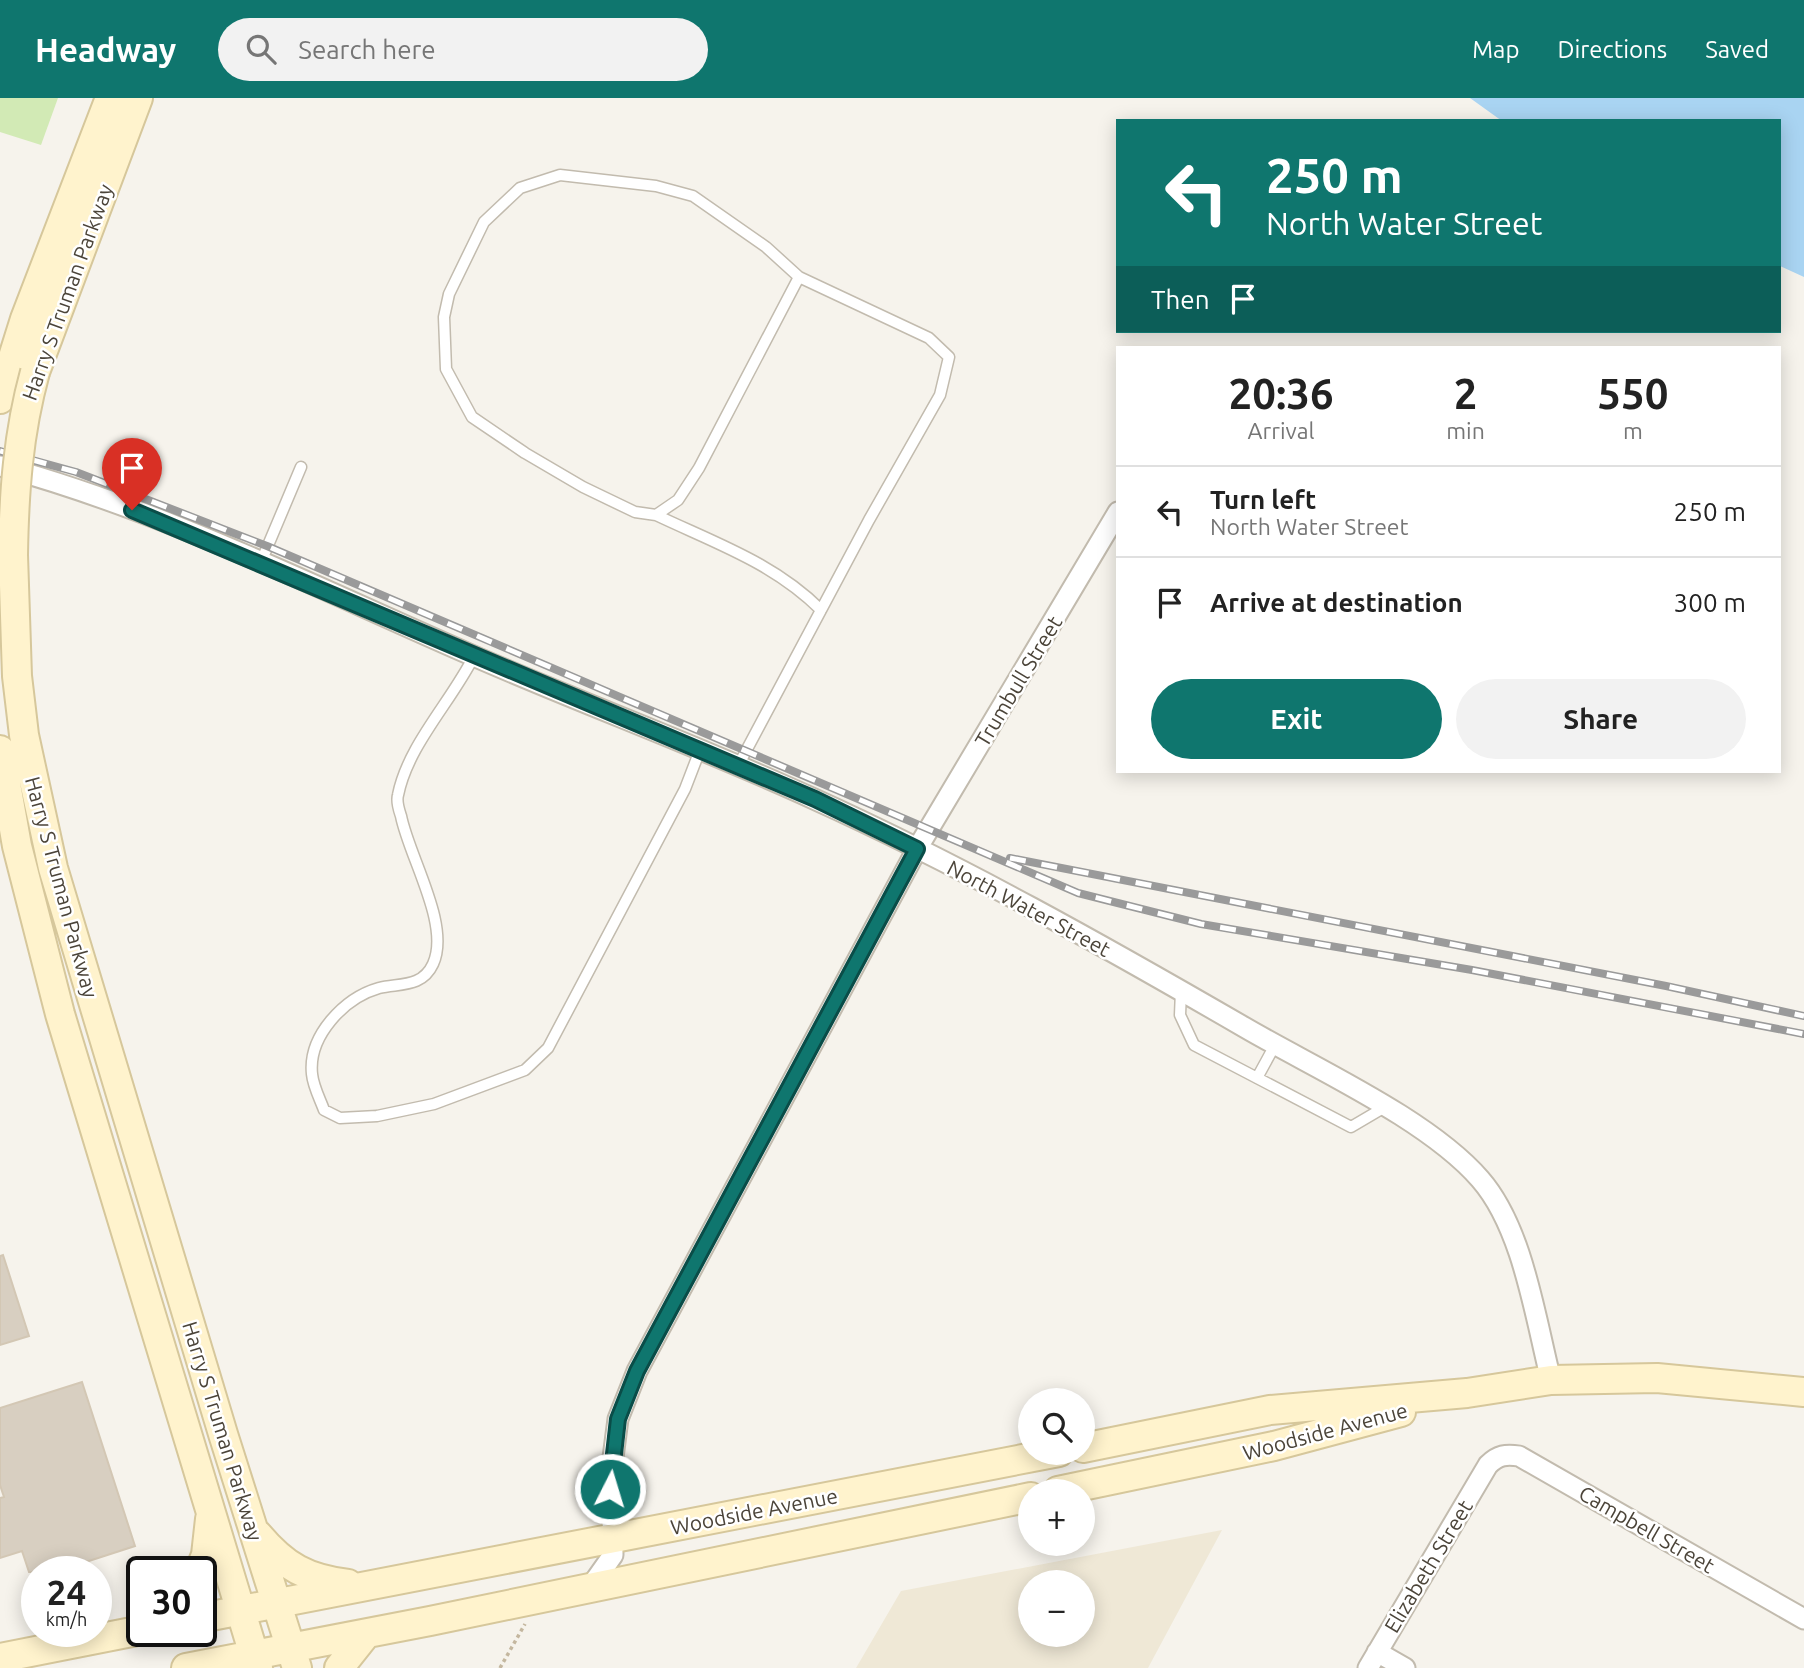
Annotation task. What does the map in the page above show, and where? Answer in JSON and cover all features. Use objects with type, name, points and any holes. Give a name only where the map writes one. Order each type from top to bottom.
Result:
[{"type":"main road","name":"Harry S Truman Parkway","points":[[0,399],[7,371],[110,98]]},
{"type":"main road","name":"Harry S Truman Parkway","points":[[138,98],[35,372],[23,418],[14,478],[13,555],[17,676],[24,735],[53,868],[294,1658]]},
{"type":"main road","name":"Harry S Truman Parkway","points":[[0,750],[17,846],[60,1014],[256,1661]]},
{"type":"main road","name":"Woodside Avenue","points":[[1095,1446],[1270,1410],[1467,1393],[1551,1380],[1657,1378],[1804,1392]]},
{"type":"main road","name":"Woodside Avenue","points":[[1095,1483],[1274,1447],[1467,1393]]},
{"type":"main road","name":"Woodside Avenue","points":[[217,1615],[1018,1460]]},
{"type":"main road","name":"Woodside Avenue","points":[[186,1668],[294,1658],[366,1634],[1018,1500]]},
{"type":"main road","points":[[206,1556],[211,1510]]},
{"type":"main road","points":[[254,1530],[274,1554],[318,1580],[368,1586]]},
{"type":"main road","points":[[0,1658],[126,1633]]},
{"type":"main road","points":[[339,1668],[366,1634]]},
{"type":"street","name":"North Water Street","points":[[0,466],[132,510],[261,562],[474,656],[815,799],[1096,942],[1385,1107],[1452,1153],[1479,1177],[1499,1205],[1518,1252],[1551,1380]]},
{"type":"street","name":"Trumbull Street","points":[[614,1538],[611,1473],[618,1419],[637,1371],[917,849],[1116,522]]},
{"type":"street","name":"Campbell Street","points":[[1489,1465],[1495,1457],[1519,1455],[1804,1619]]},
{"type":"street","name":"Elizabeth Street","points":[[1372,1660],[1489,1465]]},
{"type":"street","points":[[589,1589],[613,1555],[614,1538]]},
{"type":"street","points":[[1372,1660],[1405,1668]]},
{"type":"lane","points":[[738,767],[940,395],[949,357],[929,338],[799,277],[766,247],[693,196],[656,186],[561,175],[520,188],[484,222],[449,294],[444,317],[446,369],[472,416],[525,453],[583,487],[635,512],[656,515],[774,570],[799,588],[821,610]]},
{"type":"lane","points":[[656,515],[678,500],[699,468],[799,277]]},
{"type":"lane","points":[[261,562],[300,467]]},
{"type":"lane","points":[[474,656],[416,751],[397,797],[402,825],[430,905],[437,954],[431,968],[412,984],[379,988],[354,999],[335,1015],[317,1042],[312,1074],[324,1110],[340,1118],[377,1116],[434,1104],[525,1070],[548,1048],[685,789],[700,750]]},
{"type":"lane","points":[[1181,991],[1180,1015],[1194,1045],[1351,1127],[1385,1107]]},
{"type":"lane","points":[[1257,1078],[1275,1045]]},
{"type":"path","points":[[500,1668],[526,1622]]},
{"type":"shaded area","points":[[1222,1530],[1148,1668],[856,1668],[901,1591]]},
{"type":"green space","points":[[0,98],[58,98],[41,145],[0,132]]},
{"type":"water","points":[[1470,98],[1804,98],[1804,277],[1781,266],[1781,119],[1499,119]]},
{"type":"building","points":[[3,1255],[29,1336],[0,1345],[0,1256]]},
{"type":"building","points":[[82,1382],[135,1546],[104,1556],[24,1556],[22,1551],[0,1558],[0,1498],[4,1497],[0,1485],[0,1408]]},
{"type":"railway","points":[[0,451],[76,472],[267,546],[1078,893],[1201,924],[1472,970],[1804,1034]]},
{"type":"railway","points":[[1010,858],[1666,986],[1804,1016]]},
{"type":"route","points":[[132,510],[261,562],[474,656],[815,799],[917,849],[637,1371],[618,1419],[610,1489]]}]
